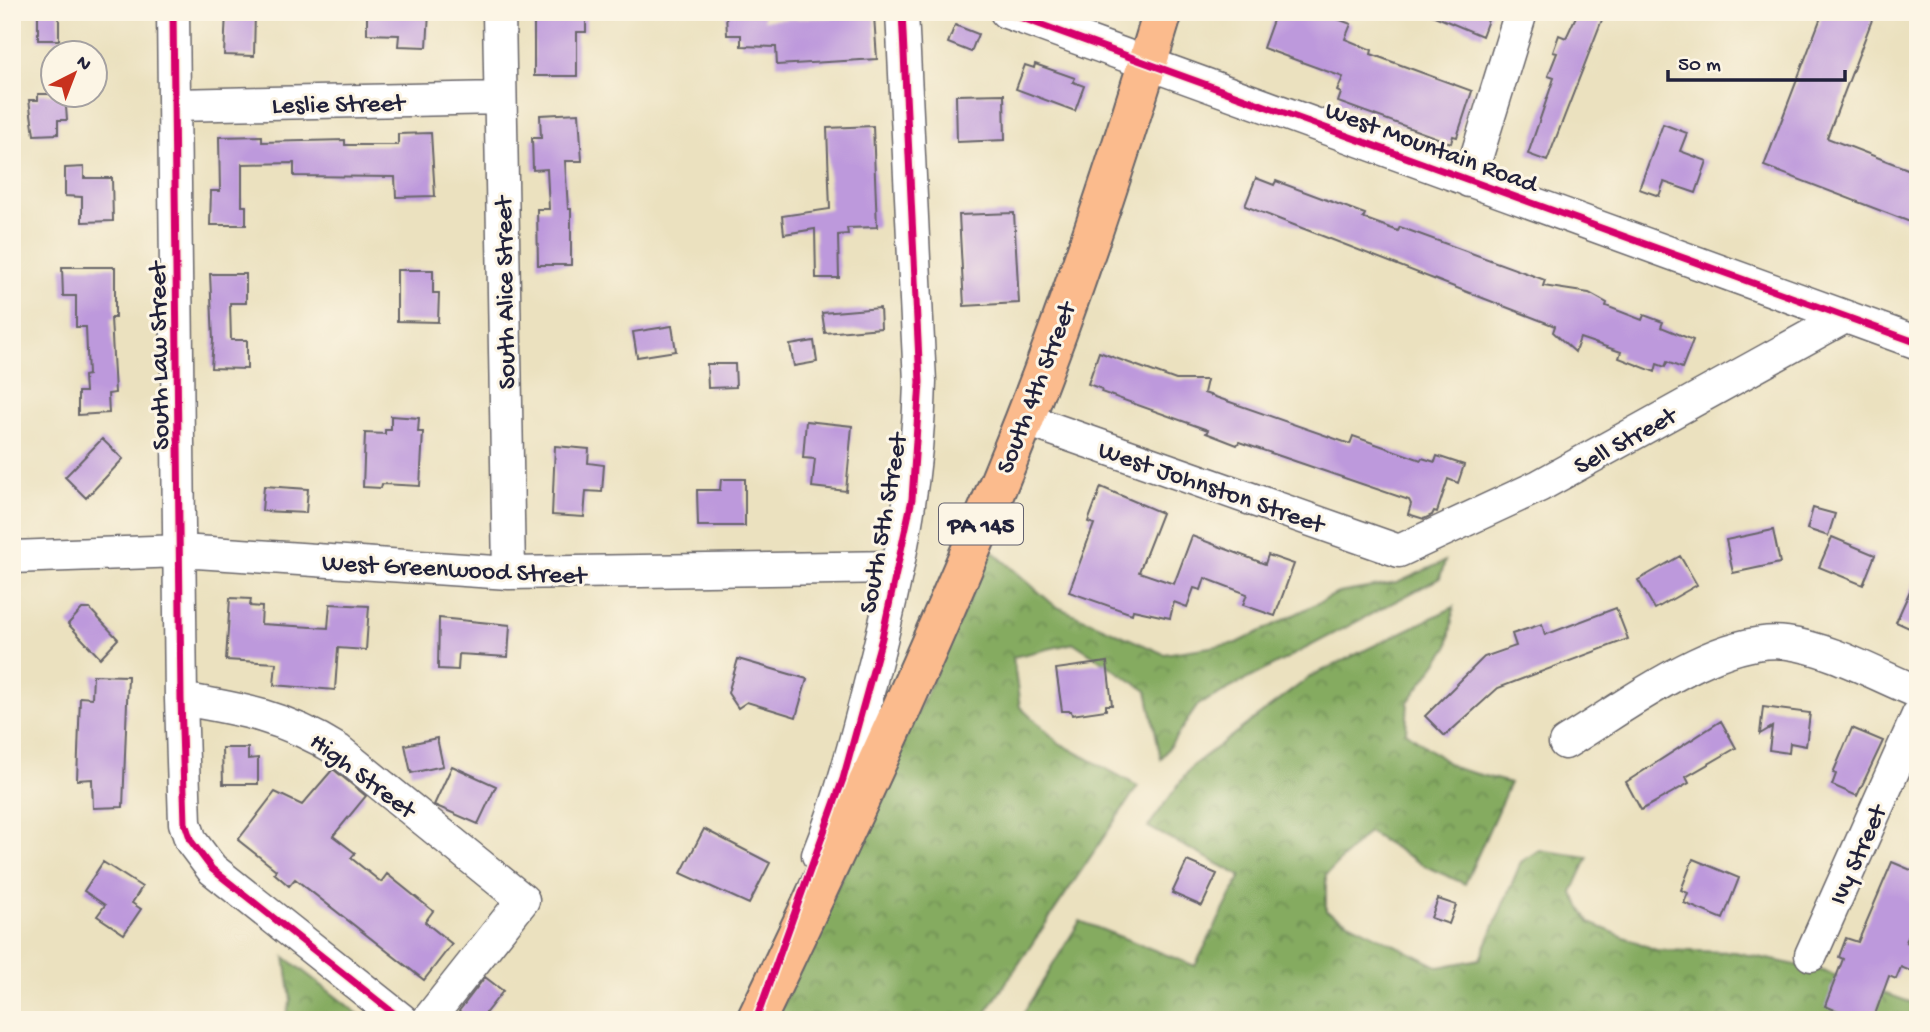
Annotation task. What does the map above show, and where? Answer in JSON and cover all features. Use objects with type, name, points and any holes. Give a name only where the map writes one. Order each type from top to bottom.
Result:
[{"type":"main road","name":"South 4th Street","points":[[756,1020],[870,781],[1024,419],[1148,63],[1163,12]]},
{"type":"street","name":"South Law Street","points":[[173,12],[181,699],[185,823],[197,851],[212,869],[402,1020]]},
{"type":"street","name":"South Alice Street","points":[[499,12],[509,573]]},
{"type":"street","name":"South 5th Street","points":[[756,1020],[843,779],[876,662],[912,499],[920,382],[902,12]]},
{"type":"street","name":"West Mountain Road","points":[[1006,12],[1918,343]]},
{"type":"street","points":[[1469,181],[1521,12]]},
{"type":"street","name":"Leslie Street","points":[[175,106],[500,98]]},
{"type":"street","name":"Sell Street","points":[[1399,551],[1539,486],[1843,318]]},
{"type":"street","name":"West Johnston Street","points":[[1024,419],[1399,551]]},
{"type":"street","name":"West Greenwood Street","points":[[12,557],[181,551],[509,573],[897,568]]},
{"type":"street","points":[[1565,743],[1706,659],[1756,643],[1786,643],[1814,649],[1918,692]]},
{"type":"street","name":"High Street","points":[[181,699],[253,710],[309,732],[338,750],[523,900],[428,1020]]},
{"type":"street","name":"Ivy Street","points":[[1811,955],[1918,715]]},
{"type":"green space","points":[[992,551],[1055,606],[1164,654],[1237,643],[1338,593],[1397,583],[1445,561],[1440,578],[1198,705],[1161,759],[1147,691],[1074,643],[1013,657],[1020,707],[1059,743],[1138,786],[981,1020],[776,1020]]},
{"type":"green space","points":[[1454,607],[1448,647],[1408,702],[1406,732],[1455,768],[1510,783],[1465,884],[1425,866],[1368,832],[1326,875],[1326,911],[1439,967],[1480,959],[1521,862],[1539,850],[1588,857],[1572,892],[1590,923],[1656,950],[1734,952],[1820,970],[1918,1005],[1918,1020],[1019,1020],[1080,921],[1195,966],[1241,876],[1148,827],[1192,766],[1311,676]]},
{"type":"green space","points":[[285,957],[366,1020],[285,1020],[291,1000]]},
{"type":"building","points":[[38,12],[59,12],[59,38],[38,38]]},
{"type":"building","points":[[226,12],[255,12],[254,56],[224,55]]},
{"type":"building","points":[[367,12],[429,12],[427,47],[398,46],[399,35],[367,34]]},
{"type":"building","points":[[534,12],[586,12],[586,32],[577,32],[577,76],[534,76]]},
{"type":"building","points":[[726,12],[763,12],[764,20],[874,16],[877,59],[777,65],[776,47],[741,46],[741,35],[727,35]]},
{"type":"building","points":[[1276,12],[1319,12],[1351,24],[1345,39],[1372,50],[1371,54],[1472,91],[1457,137],[1453,136],[1451,143],[1338,102],[1341,93],[1337,91],[1343,77],[1263,48]]},
{"type":"building","points":[[1425,12],[1491,12],[1482,36]]},
{"type":"building","points":[[1578,12],[1605,12],[1547,161],[1528,154],[1554,78],[1548,76],[1557,53],[1553,52],[1559,35],[1566,38]]},
{"type":"building","points":[[1823,12],[1875,12],[1827,138],[1918,173],[1918,225],[1764,166]]},
{"type":"building","points":[[955,25],[978,34],[971,52],[948,43]]},
{"type":"building","points":[[1035,64],[1075,78],[1073,82],[1084,86],[1075,111],[1016,89],[1025,65],[1034,68]]},
{"type":"building","points":[[1004,94],[1005,140],[957,142],[956,95]]},
{"type":"building","points":[[29,100],[38,100],[38,108],[66,108],[67,120],[58,120],[58,134],[34,135]]},
{"type":"building","points":[[579,113],[582,161],[565,161],[568,209],[571,209],[571,265],[538,265],[537,209],[549,209],[547,169],[533,170],[532,138],[541,138],[540,115]]},
{"type":"building","points":[[1663,124],[1687,133],[1680,151],[1707,161],[1696,193],[1664,182],[1659,196],[1639,189]]},
{"type":"building","points":[[873,126],[877,227],[847,228],[848,234],[838,235],[839,278],[816,278],[815,229],[784,234],[782,216],[830,209],[827,128]]},
{"type":"building","points":[[431,133],[435,196],[396,197],[395,177],[294,176],[294,163],[242,164],[242,206],[246,206],[246,225],[210,225],[211,191],[220,191],[219,137],[262,136],[262,142],[345,140],[345,145],[398,145],[398,134]]},
{"type":"building","points":[[84,167],[84,178],[112,178],[113,221],[82,222],[82,197],[65,196],[65,168]]},
{"type":"building","points":[[1256,178],[1274,185],[1276,181],[1365,214],[1363,218],[1398,231],[1400,227],[1545,280],[1543,286],[1589,293],[1607,303],[1606,306],[1642,320],[1644,315],[1663,322],[1661,327],[1693,340],[1682,368],[1667,362],[1665,367],[1657,364],[1655,372],[1619,358],[1621,352],[1580,338],[1575,352],[1553,332],[1555,326],[1245,206]]},
{"type":"building","points":[[1014,213],[1019,303],[964,306],[959,215]]},
{"type":"building","points":[[62,267],[115,267],[115,318],[111,318],[115,393],[108,394],[109,413],[78,415],[78,392],[85,392],[84,376],[88,375],[86,327],[76,327],[76,296],[63,296]]},
{"type":"building","points":[[397,270],[433,270],[433,293],[439,293],[438,322],[397,321]]},
{"type":"building","points":[[210,274],[246,274],[246,303],[230,303],[231,340],[247,340],[247,369],[211,368],[213,340]]},
{"type":"building","points":[[880,308],[881,328],[825,333],[822,313]]},
{"type":"building","points":[[672,326],[676,351],[637,357],[633,332]]},
{"type":"building","points":[[814,341],[817,362],[794,366],[790,345]]},
{"type":"building","points":[[1099,352],[1176,380],[1207,380],[1204,393],[1350,444],[1353,436],[1421,460],[1422,458],[1435,462],[1437,456],[1464,465],[1458,483],[1448,479],[1437,512],[1434,511],[1424,519],[1408,514],[1411,504],[1409,500],[1239,442],[1237,445],[1206,433],[1208,430],[1101,392],[1102,389],[1088,384]]},
{"type":"building","points":[[707,364],[735,364],[736,387],[708,388]]},
{"type":"building","points":[[391,416],[419,418],[418,432],[423,432],[420,486],[382,484],[381,488],[363,487],[365,433],[385,434],[385,430],[391,430]]},
{"type":"building","points":[[806,421],[852,426],[846,491],[812,487],[815,459],[803,458]]},
{"type":"building","points":[[102,439],[123,459],[86,498],[65,477]]},
{"type":"building","points":[[555,446],[589,449],[588,463],[604,465],[602,492],[586,491],[584,517],[552,515]]},
{"type":"building","points":[[721,479],[745,479],[745,526],[698,526],[697,490],[720,490]]},
{"type":"building","points":[[264,486],[308,489],[306,513],[262,511]]},
{"type":"building","points":[[1101,487],[1162,513],[1139,572],[1174,584],[1192,536],[1265,564],[1268,555],[1294,564],[1275,616],[1243,605],[1247,594],[1205,578],[1201,590],[1194,588],[1187,607],[1174,602],[1170,618],[1133,610],[1132,614],[1069,592],[1094,524],[1088,522]]},
{"type":"building","points":[[1813,508],[1835,514],[1828,536],[1807,529]]},
{"type":"building","points":[[1773,530],[1780,563],[1733,573],[1726,540]]},
{"type":"building","points":[[1832,537],[1875,555],[1863,585],[1819,567]]},
{"type":"building","points":[[1680,556],[1697,585],[1655,609],[1638,580]]},
{"type":"building","points":[[1918,573],[1918,632],[1896,622]]},
{"type":"building","points":[[230,598],[251,599],[250,606],[262,607],[261,624],[328,628],[330,604],[369,606],[366,650],[338,648],[335,690],[274,685],[276,663],[226,660]]},
{"type":"building","points":[[1616,608],[1628,639],[1498,688],[1445,736],[1425,716],[1484,657],[1516,646],[1512,634],[1542,624],[1545,635]]},
{"type":"building","points":[[82,609],[90,609],[118,639],[100,658],[68,624]]},
{"type":"building","points":[[439,618],[510,625],[508,657],[459,654],[458,670],[438,669]]},
{"type":"building","points":[[738,659],[807,679],[796,717],[747,702],[738,708],[728,693]]},
{"type":"building","points":[[1107,662],[1112,705],[1106,705],[1106,710],[1072,715],[1071,711],[1062,711],[1056,669]]},
{"type":"building","points":[[93,675],[128,676],[123,807],[93,808],[92,779],[77,780],[80,697],[92,698]]},
{"type":"building","points":[[1763,707],[1810,713],[1806,746],[1790,743],[1789,753],[1769,750],[1772,727],[1760,734]]},
{"type":"building","points":[[1721,721],[1736,748],[1686,777],[1689,783],[1641,810],[1626,782]]},
{"type":"building","points":[[1852,728],[1883,741],[1857,796],[1832,785],[1836,774],[1833,773]]},
{"type":"building","points":[[437,738],[443,766],[411,773],[405,745]]},
{"type":"building","points":[[222,748],[248,748],[248,759],[258,758],[258,784],[223,784]]},
{"type":"building","points":[[452,766],[496,786],[478,824],[434,805]]},
{"type":"building","points":[[333,769],[366,796],[333,836],[355,853],[351,858],[381,882],[387,874],[433,911],[425,922],[452,944],[424,980],[295,879],[289,886],[274,873],[276,870],[238,840],[275,792],[302,805]]},
{"type":"building","points":[[704,829],[770,863],[749,904],[681,873]]},
{"type":"building","points":[[1693,859],[1739,878],[1723,919],[1684,903],[1688,893],[1681,890]]},
{"type":"building","points":[[1187,861],[1217,874],[1202,906],[1172,893]]},
{"type":"building","points":[[103,862],[142,887],[132,903],[141,909],[124,934],[97,916],[105,905],[84,891]]},
{"type":"building","points":[[1892,862],[1918,873],[1918,912],[1906,942],[1918,947],[1918,959],[1913,972],[1901,967],[1896,979],[1889,976],[1873,1020],[1856,1013],[1854,1018],[1825,1006],[1843,959],[1839,957],[1846,938],[1858,942]]},
{"type":"building","points":[[1438,899],[1456,905],[1449,924],[1431,918]]},
{"type":"building","points":[[485,977],[503,991],[480,1020],[470,1020],[459,1011]]},
{"type":"cycle path","points":[[173,12],[181,699],[185,823],[191,841],[212,869],[402,1020]]},
{"type":"cycle path","points":[[756,1020],[843,779],[882,638],[912,499],[920,382],[902,12]]},
{"type":"cycle path","points":[[1006,12],[1918,343]]}]
